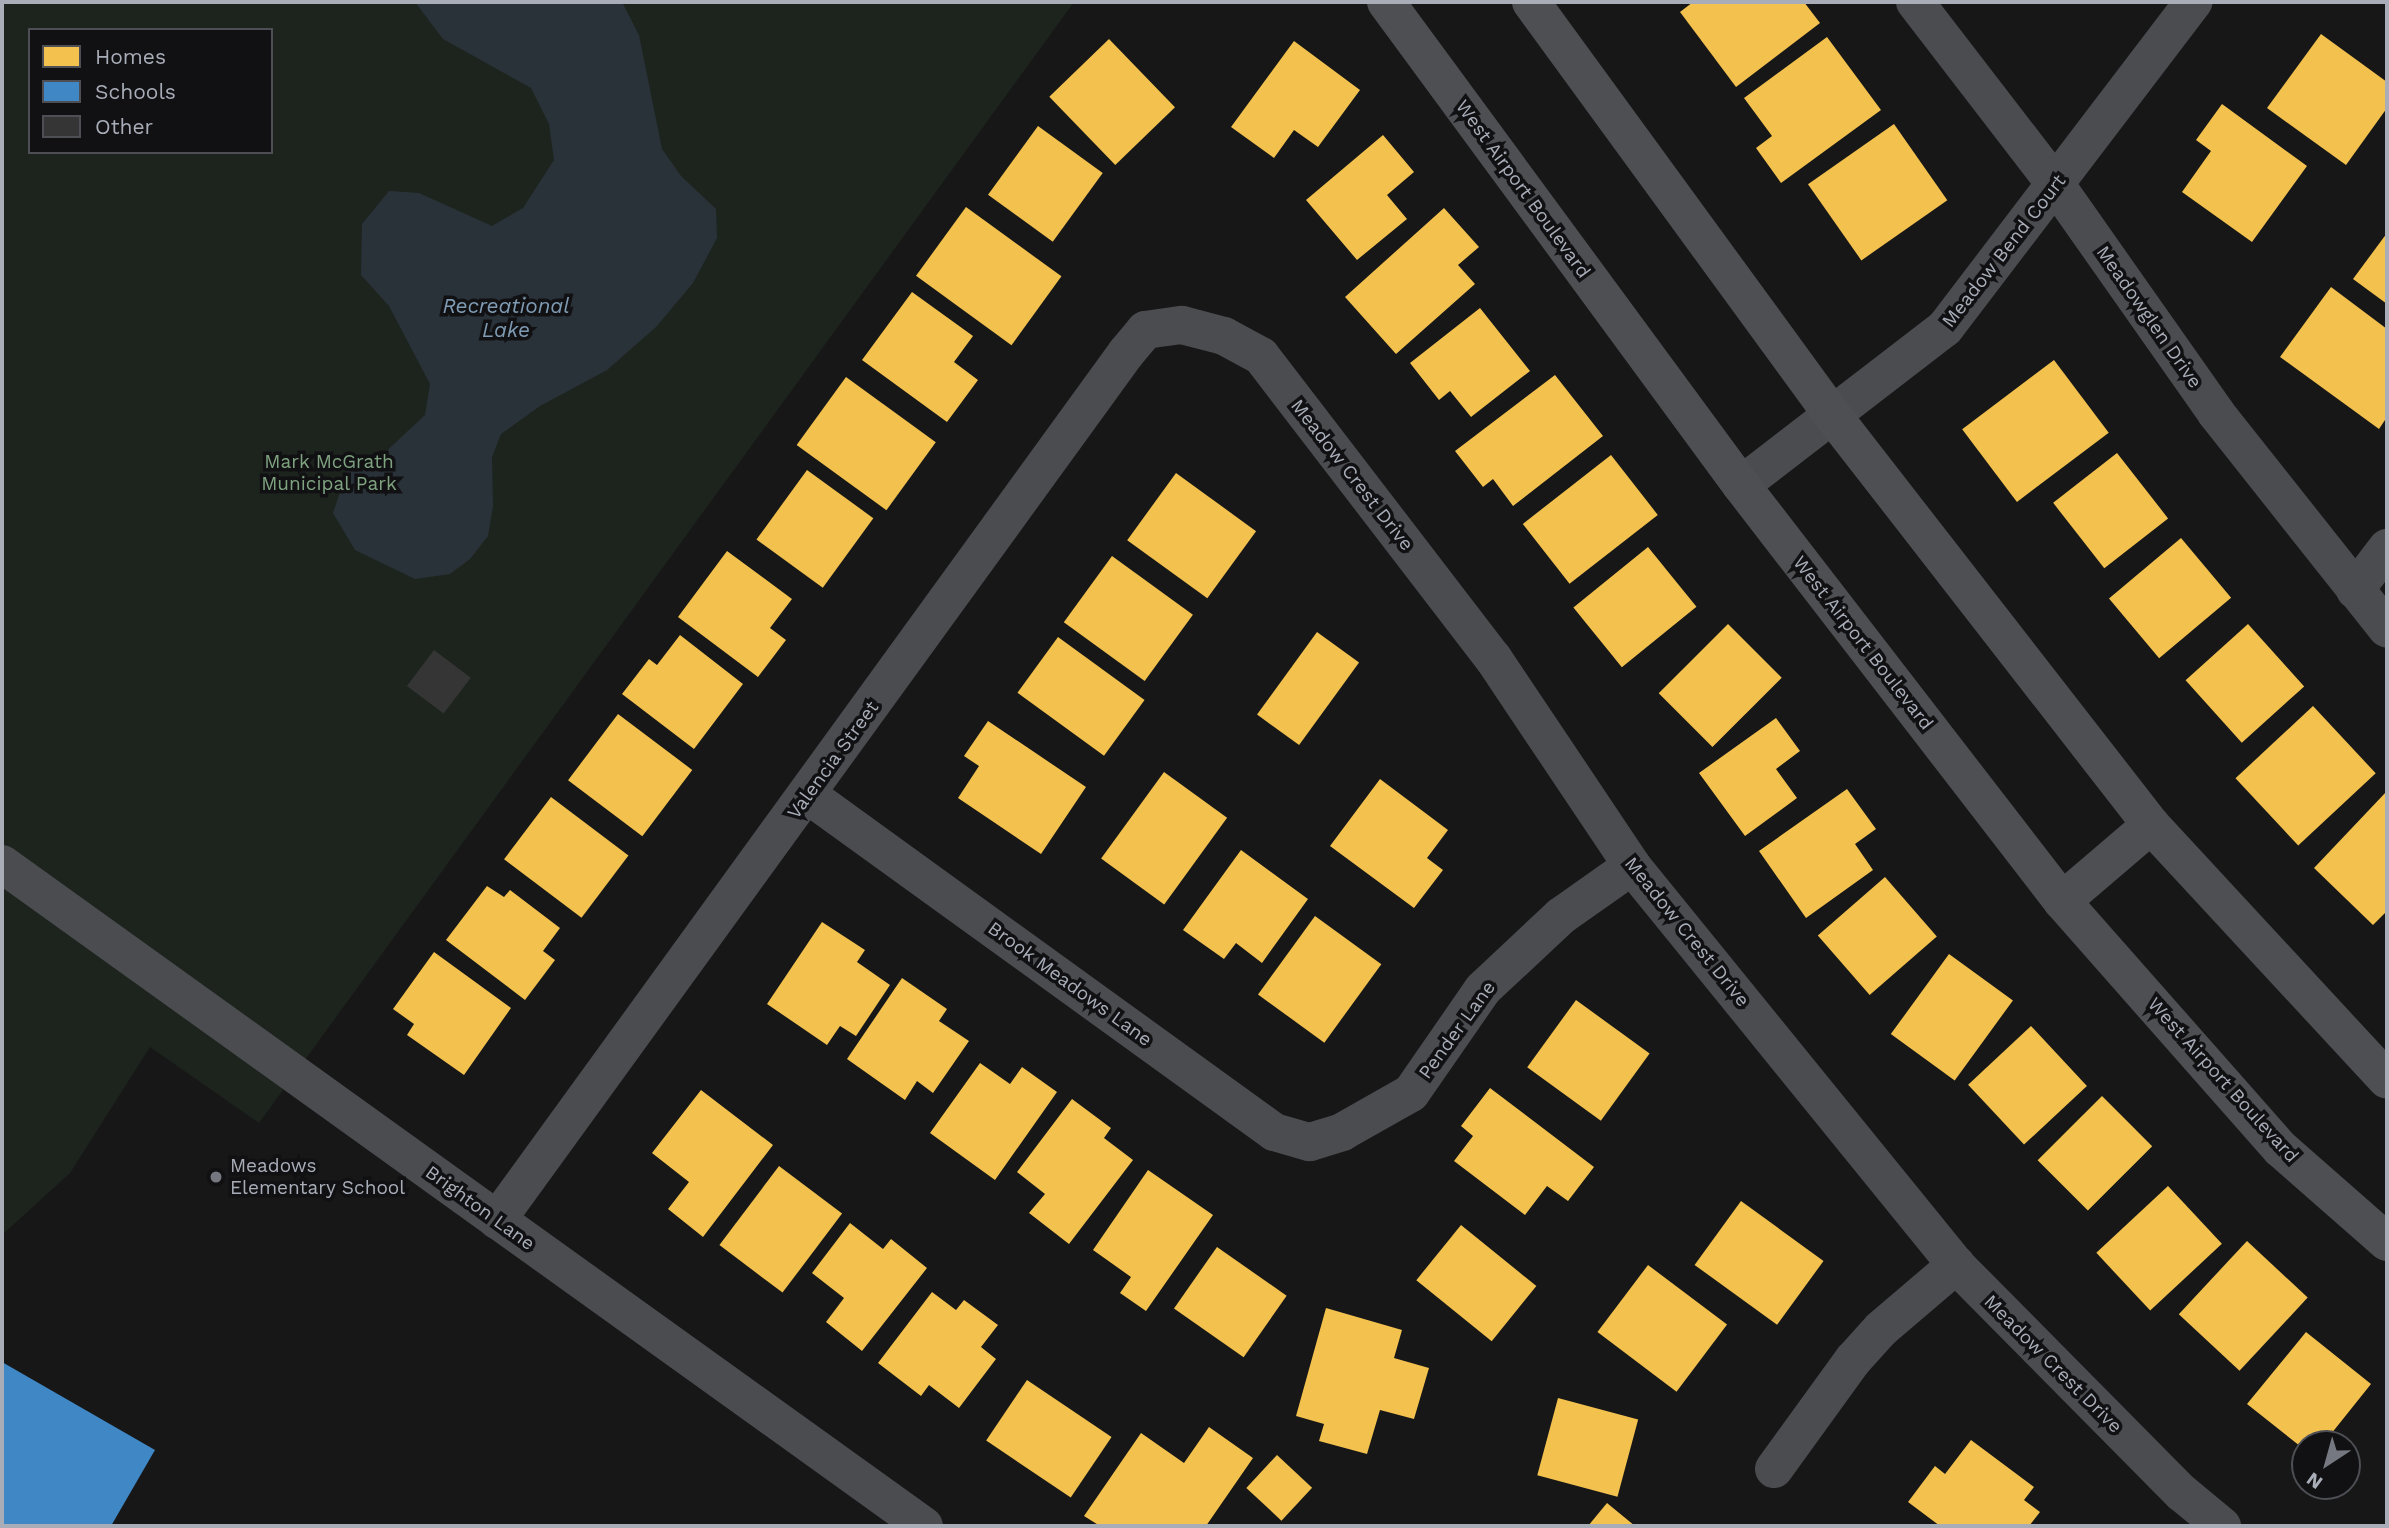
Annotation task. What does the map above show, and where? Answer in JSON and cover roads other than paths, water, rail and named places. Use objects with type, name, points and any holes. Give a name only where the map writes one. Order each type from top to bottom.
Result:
[{"type":"main road","name":"West Airport Boulevard","points":[[1386,2],[1741,485],[2062,901],[2281,1149],[2387,1242]]},
{"type":"main road","points":[[1531,2],[1833,416],[2151,825],[2387,1080]]},
{"type":"main road","points":[[2062,901],[2151,825]]},
{"type":"street","name":"Meadowglen Drive","points":[[1915,2],[2056,185],[2216,413],[2387,629]]},
{"type":"street","name":"Meadow Bend Court","points":[[1741,485],[1945,328],[2193,2]]},
{"type":"street","name":"Valencia Street","points":[[497,1220],[808,795],[1126,353],[1145,330],[1182,325]]},
{"type":"street","name":"Meadow Crest Drive","points":[[1182,325],[1224,336],[1261,356],[1493,658],[1632,866],[1956,1265],[2173,1483],[2222,1526]]},
{"type":"street","points":[[2355,590],[2387,548]]},
{"type":"street","name":"Brook Meadows Lane","points":[[808,795],[1274,1132],[1310,1142],[1342,1132]]},
{"type":"street","name":"Brighton Lane","points":[[2,864],[924,1526]]},
{"type":"street","name":"Pender Lane","points":[[1342,1132],[1411,1093],[1483,989],[1561,916],[1632,866]]},
{"type":"street","points":[[1774,1469],[1853,1360],[1881,1329],[1956,1265]]},
{"type":"water","name":"Recreational Lake","points":[[415,2],[622,2],[639,35],[662,149],[681,176],[716,209],[717,238],[693,283],[656,327],[607,370],[540,406],[501,434],[492,457],[493,506],[488,536],[470,559],[450,574],[415,579],[355,550],[333,513],[353,454],[379,458],[425,415],[430,384],[389,306],[361,275],[362,224],[389,191],[419,193],[492,226],[523,208],[554,160],[549,124],[531,88],[443,39]]},
{"type":"place","name":"Meadows Elementary School","points":[[216,1177]]},
{"type":"park label","name":"Mark McGrath Municipal Park","points":[[329,473]]}]
